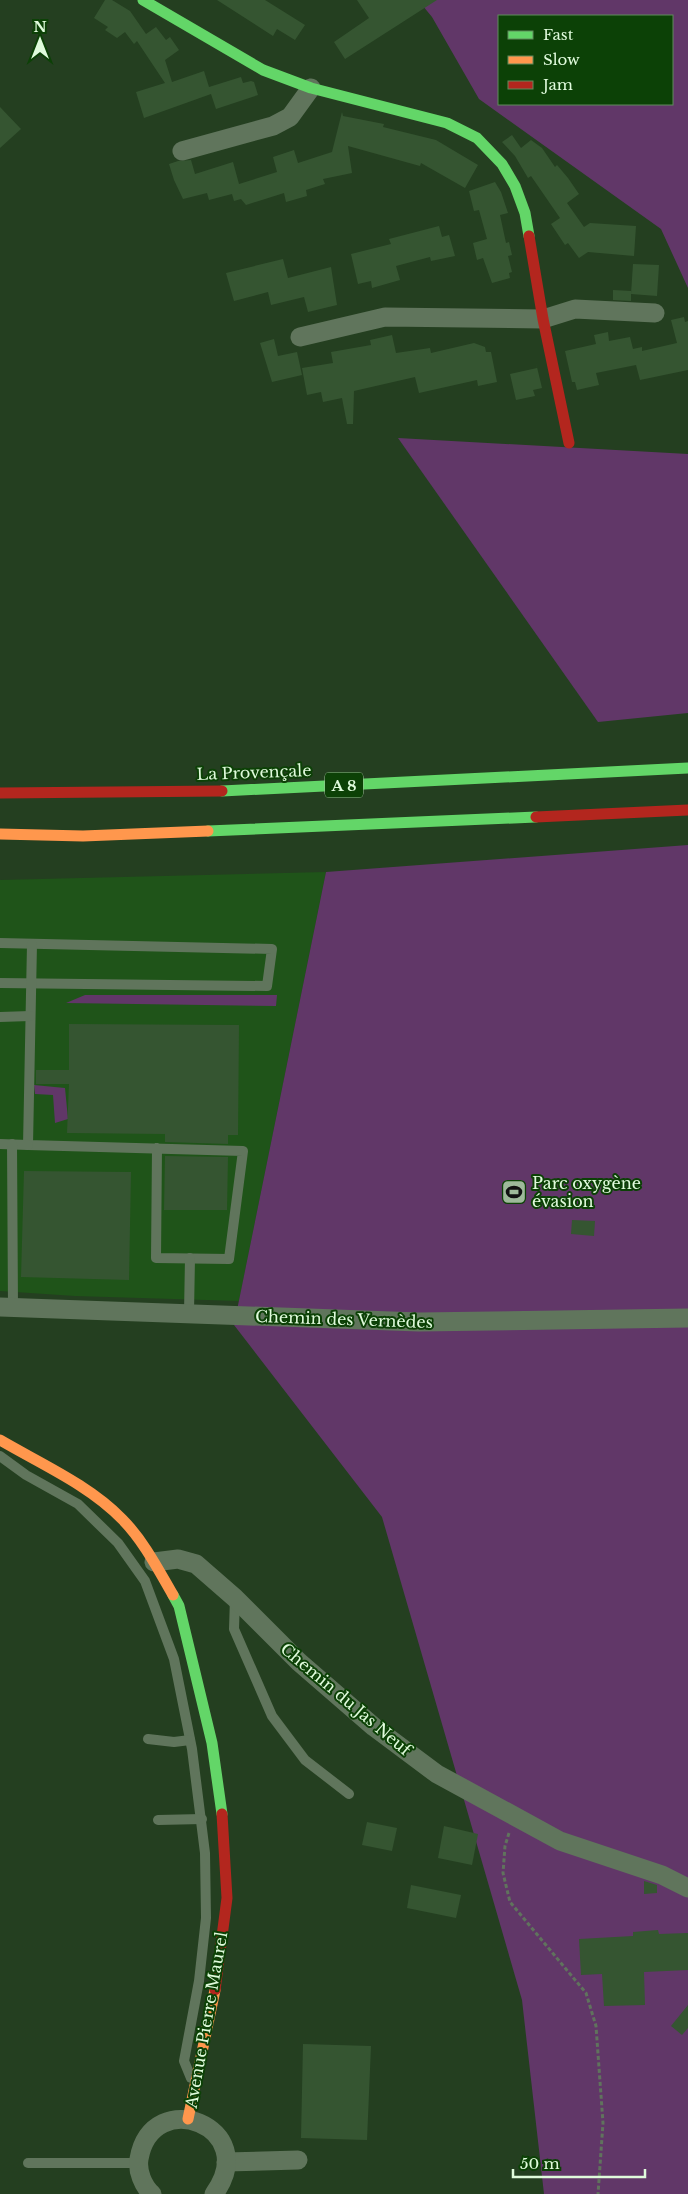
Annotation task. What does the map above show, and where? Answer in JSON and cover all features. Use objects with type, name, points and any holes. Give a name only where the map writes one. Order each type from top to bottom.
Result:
[{"type":"main road","points":[[143,0],[263,70],[310,88],[446,123],[477,138],[502,164],[515,186],[525,213],[543,319],[569,443]]},
{"type":"main road","name":"La Provençale","points":[[0,793],[86,794],[240,790],[688,768]]},
{"type":"main road","points":[[0,834],[84,836],[688,810]]},
{"type":"main road","name":"Avenue Pierre Maurel","points":[[0,1440],[85,1489],[122,1518],[154,1562],[179,1606],[212,1743],[224,1826],[227,1898],[218,1974],[188,2119]]},
{"type":"street","points":[[182,151],[273,126],[290,117],[310,88]]},
{"type":"street","points":[[300,336],[385,317],[543,319],[575,309],[655,313]]},
{"type":"street","name":"Chemin des Vernèdes","points":[[7,1307],[419,1322],[688,1318]]},
{"type":"street","name":"Chemin du Jas Neuf","points":[[154,1562],[178,1559],[196,1564],[234,1598],[299,1662],[374,1727],[437,1774],[560,1841],[662,1876],[688,1888]]},
{"type":"street","name":"Avenue Pierre Maurel","points":[[138,2163],[141,2148],[148,2135],[160,2125],[174,2120],[188,2119],[202,2123],[214,2131],[222,2142],[226,2162]]},
{"type":"street","points":[[214,2194],[222,2183],[226,2162],[298,2160]]},
{"type":"street","points":[[138,2163],[141,2178],[152,2194]]},
{"type":"lane","points":[[0,944],[272,949],[268,986],[0,983]]},
{"type":"lane","points":[[28,1144],[32,944]]},
{"type":"lane","points":[[0,1016],[30,1016]]},
{"type":"lane","points":[[0,1144],[28,1144],[157,1148],[243,1151],[229,1259],[156,1258],[157,1148]]},
{"type":"lane","points":[[7,1307],[12,1144]]},
{"type":"lane","points":[[189,1313],[190,1258]]},
{"type":"lane","points":[[0,1456],[26,1475],[78,1504],[118,1543],[145,1581],[174,1660],[190,1740],[202,1819],[205,1853],[206,1918],[199,1981],[184,2061],[195,2087]]},
{"type":"lane","points":[[234,1598],[234,1629],[272,1716],[305,1760],[349,1794]]},
{"type":"lane","points":[[148,1739],[174,1742],[190,1740]]},
{"type":"lane","points":[[158,1820],[202,1819]]},
{"type":"lane","points":[[28,2163],[138,2163]]},
{"type":"path","points":[[514,1817],[505,1846],[503,1873],[510,1902],[586,1993],[596,2026],[603,2123],[598,2194]]},
{"type":"shaded area","points":[[418,0],[688,0],[688,288],[661,229],[479,99],[432,17]]},
{"type":"shaded area","points":[[398,438],[688,454],[688,713],[598,722]]},
{"type":"shaded area","points":[[688,845],[688,2194],[544,2194],[522,2000],[382,1517],[234,1325],[326,872]]},
{"type":"shaded area","points":[[326,872],[239,1301],[75,1296],[0,1291],[0,880]]},
{"type":"shaded area","points":[[85,995],[277,995],[276,1006],[66,1003]]},
{"type":"shaded area","points":[[34,1085],[65,1088],[68,1119],[55,1123],[53,1095],[35,1094]]},
{"type":"building","points":[[105,0],[112,0],[130,11],[146,34],[156,27],[166,40],[170,37],[179,50],[165,60],[172,82],[204,71],[209,87],[241,77],[243,83],[254,82],[258,95],[216,109],[211,94],[144,118],[136,92],[165,83],[137,41],[134,44],[125,32],[117,38],[105,30],[108,27],[94,18]]},
{"type":"building","points":[[217,0],[265,0],[305,25],[295,40],[277,29],[273,36]]},
{"type":"building","points":[[357,0],[437,0],[345,59],[334,42],[369,18]]},
{"type":"building","points":[[0,107],[21,129],[0,148]]},
{"type":"building","points":[[342,112],[343,116],[384,124],[383,127],[436,140],[478,165],[465,188],[421,163],[420,166],[348,146],[352,173],[323,179],[325,184],[306,190],[307,196],[286,202],[284,193],[246,205],[241,199],[234,201],[232,194],[209,200],[207,193],[183,199],[169,164],[191,160],[195,174],[233,162],[239,184],[277,172],[273,157],[294,150],[298,163],[332,152]]},
{"type":"building","points":[[512,135],[521,148],[531,140],[542,148],[555,167],[557,165],[568,178],[579,194],[567,203],[584,227],[590,223],[636,226],[634,256],[588,252],[579,258],[568,243],[565,245],[551,224],[560,218],[531,176],[528,178],[515,156],[502,142]]},
{"type":"building","points":[[495,182],[501,192],[508,213],[500,215],[506,243],[509,242],[512,255],[508,256],[512,272],[509,273],[510,278],[492,283],[483,258],[477,260],[473,243],[487,239],[479,210],[474,211],[469,191]]},
{"type":"building","points":[[439,226],[442,237],[449,235],[455,256],[431,261],[430,257],[396,266],[400,280],[372,288],[371,281],[358,284],[351,254],[391,244],[389,239]]},
{"type":"building","points":[[283,259],[288,278],[331,267],[337,305],[308,312],[304,297],[271,305],[268,292],[234,301],[226,273]]},
{"type":"building","points":[[633,264],[659,265],[657,296],[631,294]]},
{"type":"building","points":[[613,290],[631,291],[631,301],[613,300]]},
{"type":"building","points":[[684,317],[685,322],[688,321],[688,370],[640,380],[636,365],[596,373],[599,385],[577,390],[575,382],[572,382],[565,351],[596,344],[594,335],[608,332],[609,341],[630,337],[633,349],[642,347],[642,351],[677,343],[671,320]]},
{"type":"building","points":[[392,335],[396,353],[430,348],[431,353],[474,343],[485,347],[486,352],[491,352],[497,382],[478,386],[477,380],[419,393],[415,377],[354,391],[353,424],[347,424],[342,398],[323,402],[321,392],[307,395],[302,368],[333,363],[331,352],[371,345],[370,340]]},
{"type":"building","points":[[274,339],[278,356],[297,352],[302,375],[272,382],[260,343]]},
{"type":"building","points":[[536,363],[542,388],[533,390],[535,396],[516,400],[510,374],[537,368]]},
{"type":"building","points":[[69,1024],[239,1025],[238,1135],[228,1135],[228,1144],[165,1142],[165,1134],[67,1133],[69,1084],[36,1084],[36,1070],[69,1070]]},
{"type":"building","points":[[165,1156],[228,1157],[227,1210],[164,1210]]},
{"type":"building","points":[[24,1171],[131,1172],[129,1280],[21,1277]]},
{"type":"building","points":[[572,1220],[595,1221],[594,1236],[571,1234]]},
{"type":"building","points":[[367,1822],[397,1828],[392,1851],[362,1845]]},
{"type":"building","points":[[444,1826],[478,1834],[472,1865],[438,1858]]},
{"type":"building","points":[[644,1881],[657,1885],[657,1893],[644,1894]]},
{"type":"building","points":[[411,1885],[461,1895],[456,1918],[407,1908]]},
{"type":"building","points":[[658,1930],[659,1934],[688,1933],[688,1970],[644,1972],[645,2005],[604,2006],[602,1974],[581,1975],[579,1939],[633,1936],[633,1932]]},
{"type":"building","points":[[688,2005],[688,2028],[682,2035],[671,2026]]},
{"type":"building","points":[[303,2044],[371,2046],[367,2140],[301,2138]]},
{"type":"traffic: fast","points":[[143,0],[263,70],[311,88],[447,123],[477,138],[502,164],[515,186],[525,213],[529,236]]},
{"type":"traffic: fast","points":[[222,791],[688,768]]},
{"type":"traffic: fast","points":[[208,831],[536,817]]},
{"type":"traffic: fast","points":[[173,1595],[179,1606],[212,1743],[222,1814]]},
{"type":"traffic: slow","points":[[0,834],[83,836],[208,831]]},
{"type":"traffic: slow","points":[[0,1440],[80,1485],[109,1507],[137,1536],[173,1595]]},
{"type":"traffic: slow","points":[[188,2119],[215,1990]]},
{"type":"traffic: jam","points":[[529,236],[543,319],[569,443]]},
{"type":"traffic: jam","points":[[0,793],[222,791]]},
{"type":"traffic: jam","points":[[536,817],[688,810]]},
{"type":"traffic: jam","points":[[215,1990],[227,1898],[222,1814]]},
{"type":"place","name":"Parc oxygène évasion","points":[[514,1192]]}]
